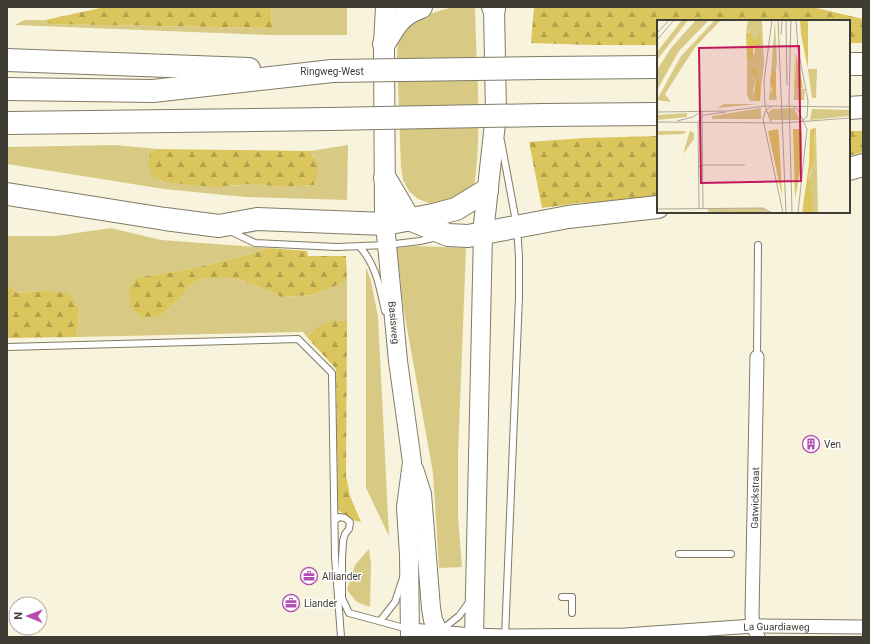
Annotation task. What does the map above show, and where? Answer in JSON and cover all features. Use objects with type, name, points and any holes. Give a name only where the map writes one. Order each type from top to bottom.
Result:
[{"type":"highway","points":[[384,44],[397,22],[413,10],[421,7]]},
{"type":"highway","name":"Ringweg-West","points":[[7,60],[155,67],[332,71],[657,67]]},
{"type":"highway","points":[[850,64],[863,64]]},
{"type":"highway","points":[[7,89],[153,91],[332,71]]},
{"type":"highway","points":[[850,108],[863,107]]},
{"type":"highway","points":[[7,123],[657,114]]},
{"type":"highway","points":[[7,118],[44,122]]},
{"type":"highway","points":[[850,169],[863,165]]},
{"type":"highway","points":[[385,178],[409,220],[448,235],[468,236],[568,217],[657,207]]},
{"type":"highway","points":[[7,194],[157,218],[219,226],[257,219],[386,234],[409,220],[432,216],[456,209],[487,190]]},
{"type":"main road","name":"Basisweg","points":[[386,7],[384,44],[386,234],[398,361],[412,462],[406,507],[413,635]]},
{"type":"main road","points":[[473,636],[482,233],[496,114],[494,8]]},
{"type":"main road","points":[[412,462],[422,494],[431,608],[437,636]]},
{"type":"street","name":"Gatwickstraat","points":[[755,631],[757,357]]},
{"type":"street","name":"La Guardiaweg","points":[[413,635],[625,635],[863,627]]},
{"type":"lane","points":[[496,114],[518,227],[519,257],[519,298],[505,636]]},
{"type":"lane","points":[[219,226],[255,243],[337,247],[360,246],[386,234],[420,241],[448,235]]},
{"type":"lane","points":[[757,357],[758,245]]},
{"type":"lane","points":[[360,246],[367,254],[375,271],[398,361]]},
{"type":"lane","points":[[7,347],[298,339],[332,373],[335,520],[334,557],[341,637]]},
{"type":"lane","points":[[335,520],[339,517],[346,518],[350,522],[343,541],[342,598],[349,613],[380,621],[413,635]]},
{"type":"lane","points":[[679,554],[731,554]]},
{"type":"lane","points":[[380,621],[395,602],[409,555]]},
{"type":"lane","points":[[437,636],[459,616],[469,603],[474,588]]},
{"type":"lane","points":[[562,597],[572,597],[572,612]]},
{"type":"shaded area","points":[[271,7],[347,7],[347,35],[271,35],[15,25],[24,20],[45,20],[50,24],[272,28]]},
{"type":"shaded area","points":[[452,7],[475,7],[479,121],[477,166],[474,188],[464,196],[440,203],[429,203],[418,199],[409,191],[403,180],[401,167],[397,57],[398,35],[410,20]]},
{"type":"shaded area","points":[[115,145],[157,149],[150,153],[231,186],[253,184],[281,187],[314,185],[315,157],[310,151],[348,145],[347,200],[245,197],[164,189],[7,164],[7,147]]},
{"type":"shaded area","points":[[111,228],[161,240],[269,248],[204,266],[137,277],[160,316],[183,295],[190,285],[198,280],[206,278],[229,278],[242,280],[282,297],[312,295],[347,280],[347,321],[331,321],[312,332],[307,337],[303,332],[77,337],[79,311],[43,291],[17,293],[7,283],[7,236],[56,236]]},
{"type":"shaded area","points":[[415,246],[466,248],[458,455],[458,516],[462,567],[439,568],[433,473],[403,306],[397,248]]},
{"type":"shaded area","points":[[366,267],[371,281],[378,317],[389,536],[366,488]]},
{"type":"shaded area","points":[[369,549],[371,564],[370,607],[357,602],[347,590],[355,565]]},
{"type":"green space","points":[[105,7],[271,7],[272,28],[50,24],[45,20]]},
{"type":"green space","points":[[534,7],[812,7],[863,19],[863,43],[850,43],[850,20],[657,20],[657,45],[531,43]]},
{"type":"green space","points":[[850,131],[863,131],[863,152],[850,156]]},
{"type":"green space","points":[[657,136],[657,196],[633,200],[579,203],[542,208],[529,142],[585,138]]},
{"type":"green space","points":[[157,149],[310,151],[316,160],[318,171],[314,185],[281,187],[253,184],[212,187],[166,182],[152,175],[148,165],[150,153]]},
{"type":"green space","points":[[269,248],[307,251],[308,256],[346,256],[347,280],[312,295],[282,297],[242,280],[229,278],[206,278],[198,280],[190,285],[183,295],[160,316],[142,317],[131,308],[129,289],[137,277],[204,266]]},
{"type":"green space","points":[[7,283],[17,293],[43,291],[69,293],[79,311],[77,337],[7,338]]},
{"type":"green space","points":[[331,321],[347,321],[346,475],[350,496],[361,522],[352,520],[338,510],[336,369],[307,337],[317,327]]},
{"type":"place","name":"Ven","points":[[811,444]]},
{"type":"place","name":"Alliander","points":[[309,576]]},
{"type":"place","name":"Liander","points":[[291,603]]}]
